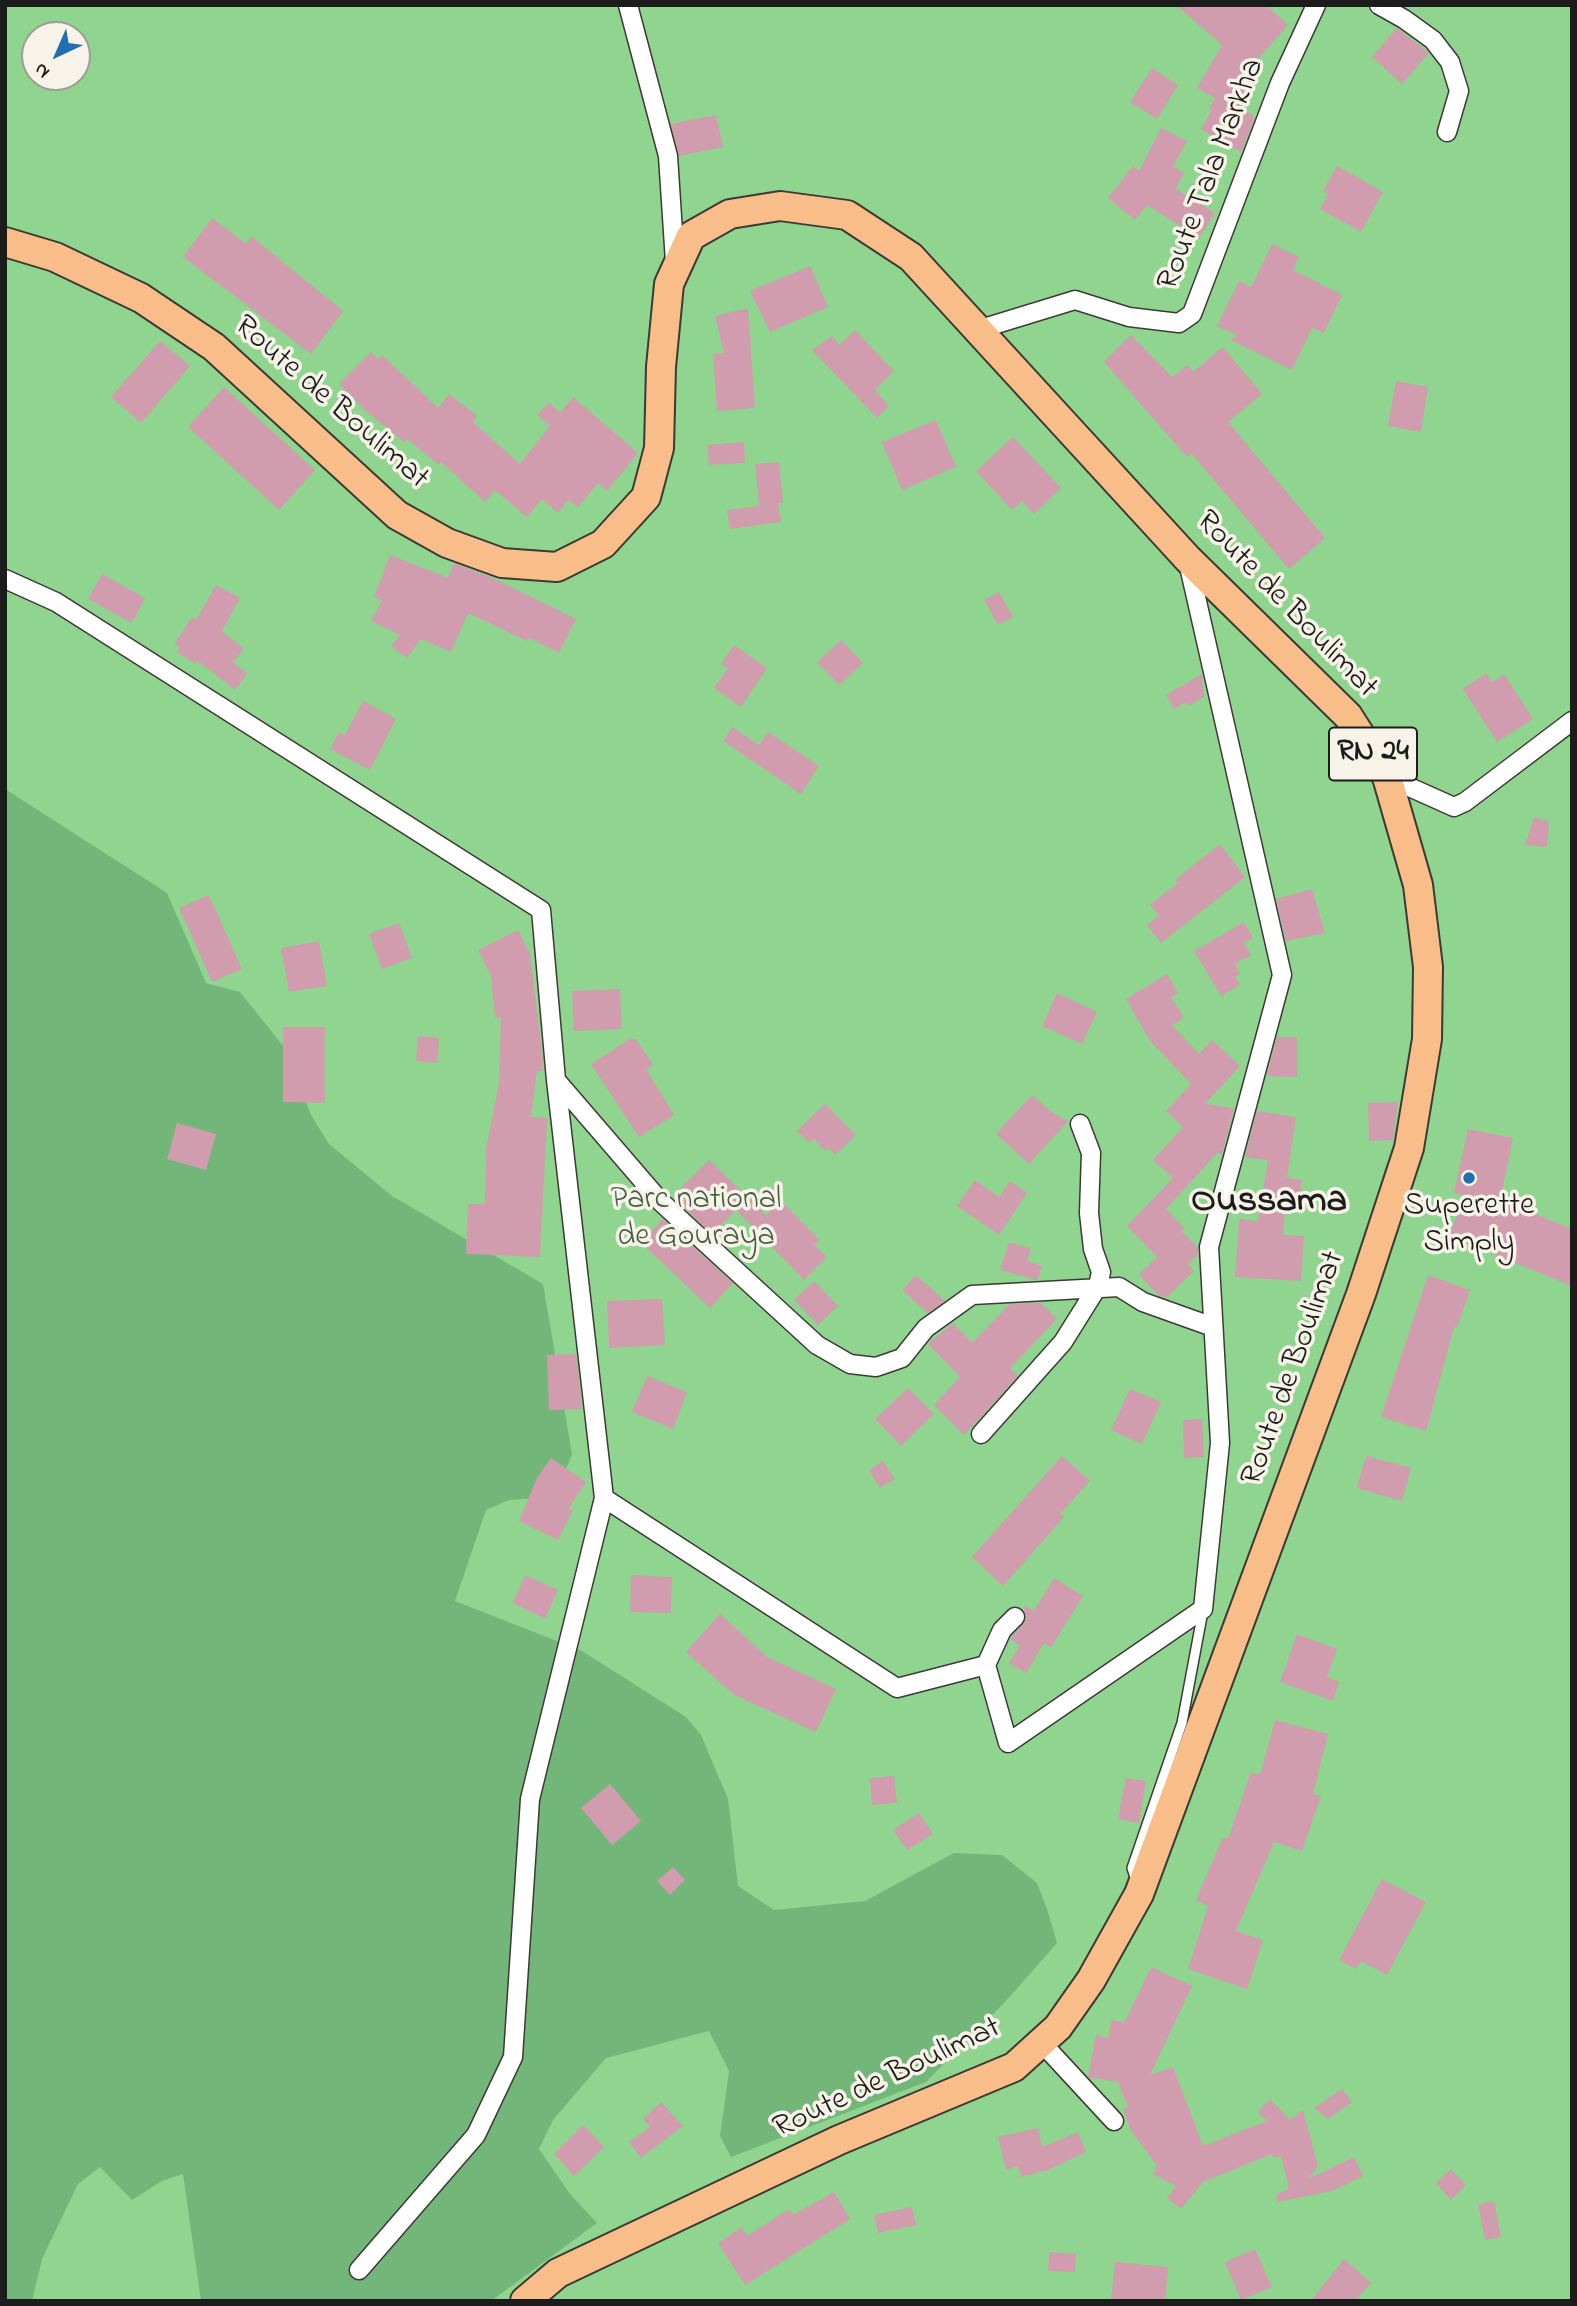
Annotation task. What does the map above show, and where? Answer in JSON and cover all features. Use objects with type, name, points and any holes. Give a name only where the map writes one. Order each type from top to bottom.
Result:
[{"type":"main road","name":"Route de Boulimat","points":[[5,242],[55,257],[141,298],[214,347],[397,514],[447,543],[502,563],[557,568],[603,544],[646,497],[659,448],[661,367],[669,284],[691,236],[730,214],[780,206],[847,215],[911,257],[1188,559],[1348,716],[1387,777],[1418,885],[1428,967],[1427,1039],[1409,1148],[1361,1294],[1139,1894],[1091,1980],[1058,2027],[1014,2067],[839,2140],[558,2273],[525,2301]]},
{"type":"street","points":[[628,5],[668,156],[676,270]]},
{"type":"street","name":"Route Tala Markha","points":[[977,330],[1075,300],[1142,319],[1179,323],[1192,314],[1280,83],[1303,26],[1316,5]]},
{"type":"street","points":[[1379,5],[1433,40],[1450,62],[1459,91],[1447,132]]},
{"type":"street","points":[[1015,1617],[1002,1630],[986,1665],[1008,1743],[1203,1609],[1220,1443],[1209,1247],[1282,975],[1188,559]]},
{"type":"street","points":[[5,579],[56,602],[541,910],[556,1080],[604,1499],[530,1799],[513,2057],[476,2135],[359,2270]]},
{"type":"street","points":[[1387,777],[1454,807],[1465,802],[1572,721]]},
{"type":"street","points":[[556,1080],[661,1202],[817,1345],[850,1364],[876,1367],[902,1358],[926,1328],[972,1295],[1098,1286],[1119,1287],[1143,1301],[1213,1328]]},
{"type":"street","points":[[981,1434],[1063,1342],[1098,1286],[1101,1272],[1093,1249],[1089,1213],[1091,1153],[1080,1124]]},
{"type":"street","points":[[604,1499],[897,1688],[986,1665]]},
{"type":"street","points":[[1041,2042],[1114,2121]]},
{"type":"lane","points":[[1139,1894],[1132,1868],[1182,1723],[1203,1609]]},
{"type":"green space","name":"Parc national de Gouraya","points":[[5,5],[1572,5],[1572,2301],[5,2301]]},
{"type":"green space","points":[[5,789],[167,893],[206,983],[240,992],[284,1047],[311,1115],[329,1144],[392,1196],[543,1284],[572,1454],[555,1497],[509,1500],[486,1510],[455,1601],[582,1651],[686,1717],[701,1735],[728,1799],[738,1886],[774,1910],[865,1901],[954,1853],[1002,1855],[1037,1883],[1048,1912],[1057,1943],[1006,2001],[926,2082],[731,2157],[720,2136],[729,2071],[709,2031],[606,2058],[553,2120],[539,2149],[570,2194],[597,2223],[491,2301],[201,2301],[183,2174],[162,2181],[132,2200],[100,2167],[78,2184],[42,2259],[32,2301],[5,2301]]},
{"type":"building","points":[[1176,5],[1266,5],[1288,25],[1256,61],[1263,65],[1238,107],[1255,117],[1241,152],[1201,129],[1212,110],[1209,108],[1215,98],[1197,88],[1222,45]]},
{"type":"building","points":[[1397,28],[1429,53],[1402,84],[1372,57]]},
{"type":"building","points":[[1152,68],[1178,85],[1157,119],[1130,102]]},
{"type":"building","points":[[716,115],[723,147],[679,156],[671,124]]},
{"type":"building","points":[[1161,128],[1187,141],[1173,167],[1184,172],[1176,189],[1215,213],[1199,238],[1147,205],[1135,220],[1108,198],[1133,166],[1139,171]]},
{"type":"building","points":[[1337,166],[1383,192],[1361,232],[1320,209],[1328,194],[1323,191]]},
{"type":"building","points":[[212,218],[246,244],[251,236],[343,311],[311,354],[183,257]]},
{"type":"building","points":[[1272,244],[1299,257],[1293,270],[1342,295],[1324,333],[1312,328],[1292,370],[1231,340],[1237,335],[1217,326],[1239,281],[1251,287]]},
{"type":"building","points":[[810,266],[828,307],[770,332],[750,291]]},
{"type":"building","points":[[748,308],[755,408],[717,411],[713,354],[724,353],[715,316]]},
{"type":"building","points":[[855,330],[894,371],[875,390],[889,406],[877,418],[812,350],[832,336],[839,345]]},
{"type":"building","points":[[1131,335],[1172,377],[1188,365],[1193,372],[1223,347],[1262,394],[1228,422],[1325,538],[1289,569],[1191,453],[1187,457],[1104,362]]},
{"type":"building","points":[[160,341],[190,366],[141,423],[111,397]]},
{"type":"building","points":[[371,352],[378,359],[382,355],[438,408],[449,394],[477,416],[473,422],[520,464],[550,426],[537,415],[549,402],[560,413],[573,397],[638,453],[607,491],[598,483],[578,507],[568,500],[558,513],[542,499],[527,517],[495,490],[485,502],[441,462],[439,465],[407,439],[404,442],[366,411],[339,384]]},
{"type":"building","points":[[1396,381],[1428,387],[1421,432],[1388,426]]},
{"type":"building","points":[[224,387],[315,470],[279,510],[188,427]]},
{"type":"building","points":[[936,420],[956,467],[902,490],[882,442]]},
{"type":"building","points":[[1013,437],[1061,488],[1034,514],[1022,501],[1012,510],[976,471]]},
{"type":"building","points":[[744,442],[745,463],[709,465],[707,445]]},
{"type":"building","points":[[779,462],[783,503],[778,503],[781,522],[730,529],[727,510],[759,506],[755,464]]},
{"type":"building","points":[[390,555],[448,578],[454,563],[490,577],[576,619],[559,653],[468,613],[451,652],[421,639],[407,658],[391,646],[400,635],[371,621],[382,600],[374,597]]},
{"type":"building","points":[[102,574],[145,598],[132,623],[88,599]]},
{"type":"building","points":[[216,585],[240,598],[222,631],[244,649],[233,662],[247,674],[235,690],[198,661],[196,664],[177,652],[180,648],[175,643],[192,617],[196,620]]},
{"type":"building","points":[[999,592],[1013,617],[998,625],[984,600]]},
{"type":"building","points":[[841,640],[863,663],[839,685],[817,662]]},
{"type":"building","points":[[734,645],[767,668],[741,707],[714,688],[728,668],[721,664]]},
{"type":"building","points":[[1486,673],[1492,682],[1504,674],[1533,719],[1497,742],[1463,689]]},
{"type":"building","points":[[1202,674],[1204,697],[1188,706],[1186,702],[1174,709],[1166,695]]},
{"type":"building","points":[[363,701],[396,719],[370,770],[330,749],[339,732],[345,735]]},
{"type":"building","points":[[732,727],[759,745],[768,732],[819,766],[801,794],[723,741]]},
{"type":"building","points":[[1534,817],[1549,822],[1547,847],[1525,845]]},
{"type":"building","points":[[1220,844],[1245,877],[1161,943],[1147,925],[1159,915],[1150,905],[1178,883],[1175,880]]},
{"type":"building","points":[[1312,889],[1325,933],[1286,941],[1276,899]]},
{"type":"building","points":[[209,895],[242,969],[212,982],[179,908]]},
{"type":"building","points":[[1244,922],[1253,938],[1244,943],[1251,955],[1235,964],[1240,974],[1235,977],[1240,985],[1221,996],[1194,951]]},
{"type":"building","points":[[399,923],[412,958],[382,969],[369,934]]},
{"type":"building","points":[[518,930],[530,954],[543,1059],[542,1071],[537,1071],[531,1117],[547,1118],[540,1257],[466,1254],[468,1204],[485,1204],[486,1149],[499,1084],[501,1017],[495,1018],[491,976],[478,950]]},
{"type":"building","points":[[319,941],[327,986],[289,992],[281,948]]},
{"type":"building","points":[[1167,974],[1178,993],[1171,997],[1184,1018],[1172,1025],[1199,1054],[1212,1040],[1240,1066],[1205,1104],[1234,1108],[1222,1154],[1217,1153],[1166,1209],[1184,1228],[1181,1231],[1198,1248],[1198,1254],[1188,1264],[1194,1271],[1166,1298],[1158,1295],[1139,1275],[1157,1257],[1127,1226],[1173,1178],[1153,1160],[1183,1127],[1166,1111],[1191,1084],[1150,1041],[1126,999]]},
{"type":"building","points":[[620,989],[622,1029],[574,1031],[572,991]]},
{"type":"building","points":[[1057,993],[1097,1012],[1082,1044],[1042,1026]]},
{"type":"building","points":[[283,1027],[325,1027],[325,1103],[283,1102]]},
{"type":"building","points":[[418,1036],[439,1038],[437,1063],[416,1061]]},
{"type":"building","points":[[1277,1037],[1297,1037],[1297,1077],[1267,1076]]},
{"type":"building","points":[[630,1039],[636,1039],[653,1065],[646,1069],[674,1115],[639,1137],[591,1064]]},
{"type":"building","points":[[1032,1095],[1050,1111],[1068,1121],[1029,1164],[996,1134]]},
{"type":"building","points":[[1398,1102],[1393,1140],[1369,1141],[1368,1103]]},
{"type":"building","points":[[825,1104],[856,1135],[835,1155],[829,1148],[825,1151],[814,1139],[810,1143],[797,1131]]},
{"type":"building","points":[[1257,1111],[1296,1117],[1287,1178],[1302,1180],[1299,1201],[1286,1198],[1283,1235],[1304,1236],[1301,1281],[1235,1277],[1239,1219],[1258,1221],[1268,1160],[1245,1157]]},
{"type":"building","points":[[177,1123],[216,1134],[206,1170],[167,1159]]},
{"type":"building","points":[[1468,1129],[1513,1138],[1500,1200],[1572,1229],[1572,1286],[1449,1236],[1465,1196],[1454,1193]]},
{"type":"building","points":[[709,1160],[766,1215],[781,1201],[820,1240],[814,1245],[827,1257],[804,1280],[736,1210],[712,1234],[679,1203],[683,1198],[677,1192]]},
{"type":"building","points":[[975,1180],[999,1197],[1010,1181],[1027,1193],[999,1235],[957,1206]]},
{"type":"building","points":[[663,1219],[733,1283],[710,1308],[641,1243]]},
{"type":"building","points":[[1009,1242],[1031,1249],[1027,1261],[1042,1266],[1037,1280],[1000,1270]]},
{"type":"building","points":[[916,1275],[945,1301],[928,1313],[902,1290]]},
{"type":"building","points":[[1428,1275],[1470,1290],[1457,1328],[1454,1327],[1426,1431],[1381,1417]]},
{"type":"building","points":[[814,1281],[838,1306],[818,1325],[794,1300]]},
{"type":"building","points":[[662,1299],[665,1345],[609,1348],[607,1301]]},
{"type":"building","points":[[1041,1303],[1057,1319],[1010,1368],[1018,1376],[964,1435],[934,1405],[960,1377],[928,1344],[953,1323],[972,1343],[1010,1304]]},
{"type":"building","points":[[576,1354],[582,1409],[549,1410],[547,1355]]},
{"type":"building","points":[[647,1376],[687,1392],[673,1429],[632,1412]]},
{"type":"building","points":[[908,1388],[934,1414],[901,1446],[875,1419]]},
{"type":"building","points":[[1130,1389],[1161,1402],[1142,1444],[1111,1430]]},
{"type":"building","points":[[1202,1419],[1204,1457],[1184,1458],[1183,1420]]},
{"type":"building","points":[[1062,1456],[1090,1481],[1060,1514],[1064,1517],[1003,1586],[972,1557]]},
{"type":"building","points":[[1366,1456],[1411,1468],[1402,1501],[1357,1488]]},
{"type":"building","points":[[551,1458],[586,1482],[569,1508],[573,1510],[558,1540],[519,1521],[537,1478]]},
{"type":"building","points":[[883,1461],[895,1479],[880,1488],[869,1470]]},
{"type":"building","points":[[525,1575],[558,1590],[545,1619],[513,1603]]},
{"type":"building","points":[[631,1575],[672,1577],[671,1613],[630,1612]]},
{"type":"building","points":[[1054,1578],[1083,1596],[1051,1647],[1044,1643],[1026,1673],[1009,1663],[1020,1646],[1010,1639],[1026,1621],[1024,1605],[1034,1611]]},
{"type":"building","points":[[720,1614],[767,1657],[836,1689],[816,1732],[734,1695],[686,1652]]},
{"type":"building","points":[[1297,1634],[1337,1649],[1327,1677],[1339,1682],[1333,1701],[1280,1682]]},
{"type":"building","points":[[1275,1720],[1328,1734],[1313,1794],[1321,1796],[1302,1851],[1274,1842],[1236,1931],[1263,1940],[1247,1989],[1188,1969],[1208,1906],[1196,1900],[1223,1837],[1228,1839],[1251,1772],[1260,1775]]},
{"type":"building","points":[[894,1776],[897,1803],[872,1805],[870,1778]]},
{"type":"building","points":[[1126,1778],[1146,1781],[1139,1823],[1118,1819]]},
{"type":"building","points":[[610,1784],[641,1821],[612,1845],[581,1808]]},
{"type":"building","points":[[919,1813],[933,1834],[907,1850],[893,1830]]},
{"type":"building","points":[[673,1867],[685,1880],[670,1895],[657,1881]]},
{"type":"building","points":[[1382,1879],[1426,1902],[1387,1975],[1361,1961],[1356,1969],[1339,1960]]},
{"type":"building","points":[[1151,1967],[1192,1986],[1150,2075],[1173,2067],[1203,2146],[1267,2121],[1258,2112],[1270,2099],[1290,2120],[1303,2110],[1318,2166],[1308,2179],[1354,2157],[1363,2176],[1332,2191],[1278,2202],[1276,2195],[1289,2188],[1281,2156],[1273,2158],[1272,2154],[1203,2182],[1181,2209],[1167,2198],[1176,2186],[1153,2174],[1157,2165],[1131,2131],[1123,2110],[1128,2108],[1118,2082],[1088,2077],[1096,2035],[1108,2038],[1111,2020],[1125,2022]]},
{"type":"building","points":[[1342,2089],[1352,2102],[1328,2119],[1314,2108]]},
{"type":"building","points":[[661,2102],[683,2126],[641,2158],[629,2142],[650,2127],[643,2119]]},
{"type":"building","points":[[583,2125],[604,2147],[574,2176],[554,2154]]},
{"type":"building","points":[[1038,2128],[1042,2147],[1078,2132],[1086,2152],[1048,2170],[1021,2177],[1018,2166],[1006,2170],[998,2137]]},
{"type":"building","points":[[1451,2169],[1466,2185],[1451,2200],[1436,2183]]},
{"type":"building","points":[[834,2192],[850,2219],[745,2285],[718,2243],[742,2227],[747,2236],[789,2209],[793,2215]]},
{"type":"building","points":[[1494,2201],[1501,2237],[1485,2240],[1478,2204]]},
{"type":"building","points":[[912,2207],[916,2225],[878,2233],[874,2215]]},
{"type":"building","points":[[1255,2249],[1272,2287],[1241,2300],[1225,2262]]},
{"type":"building","points":[[1049,2252],[1076,2254],[1075,2272],[1048,2271]]},
{"type":"building","points":[[1344,2259],[1371,2283],[1355,2301],[1311,2301]]},
{"type":"building","points":[[1115,2262],[1168,2267],[1165,2301],[1111,2299]]},
{"type":"place","name":"Superette Simply","points":[[1469,1178]]},
{"type":"district","name":"Oussama","points":[[1269,1204]]}]
